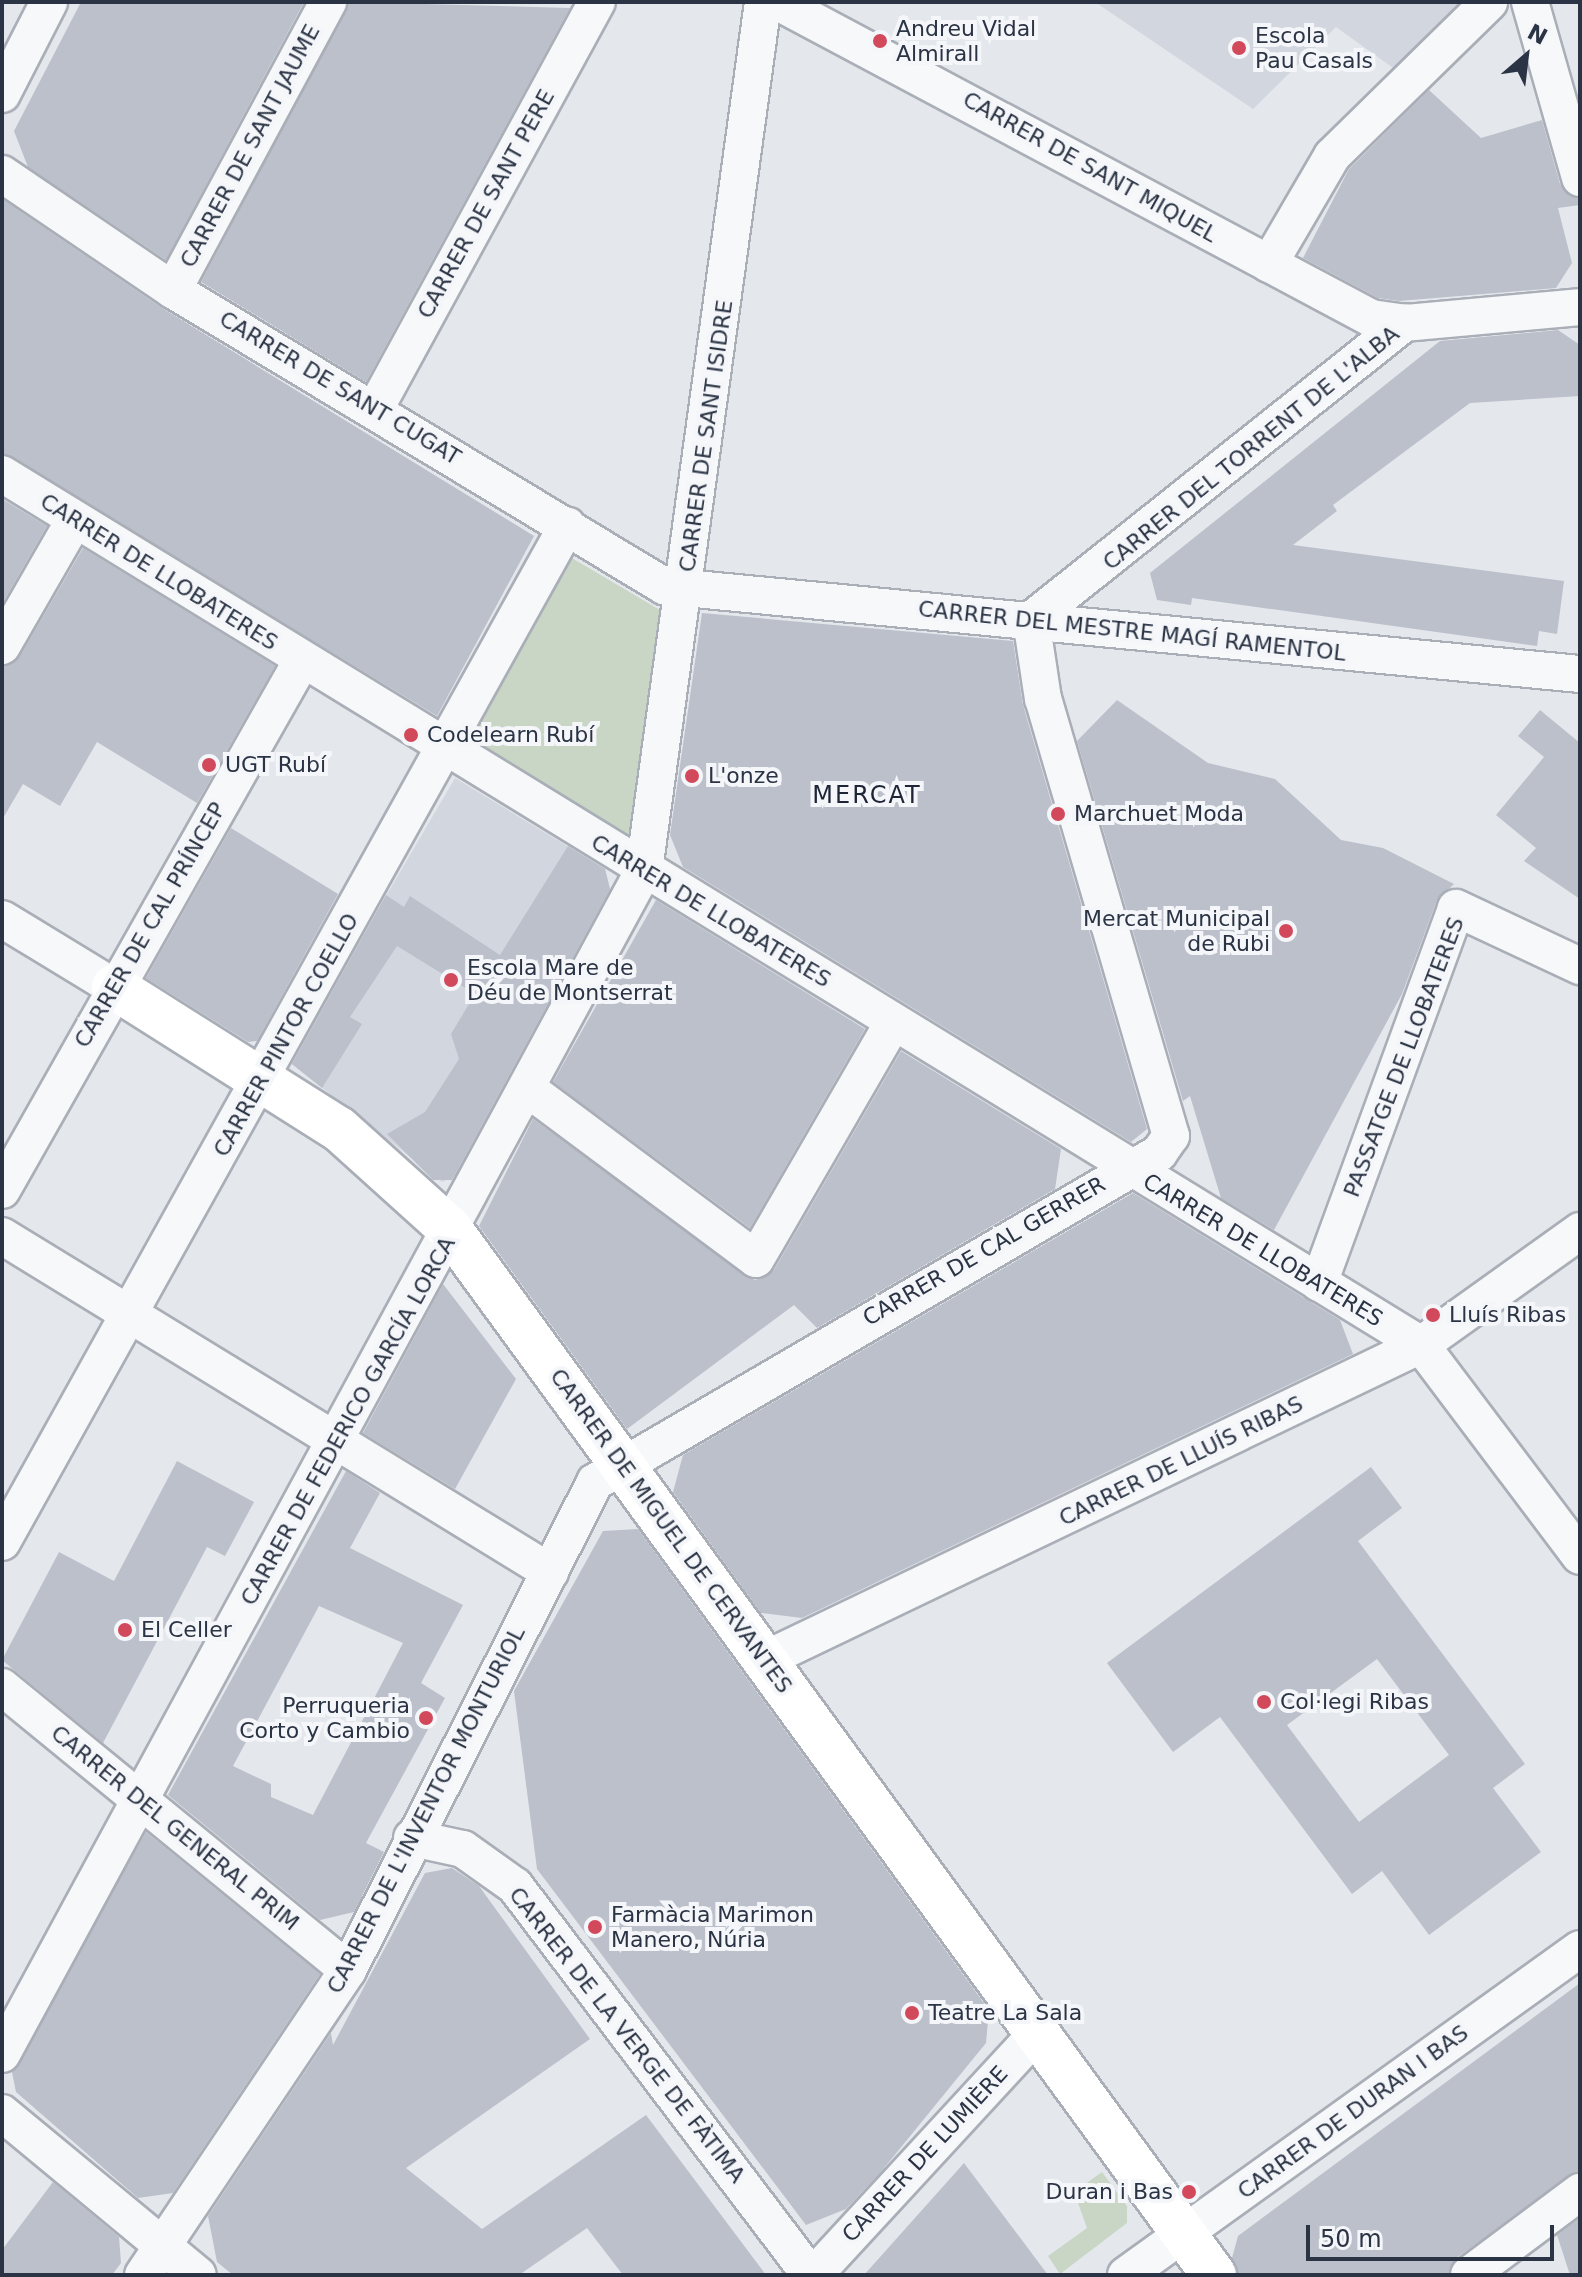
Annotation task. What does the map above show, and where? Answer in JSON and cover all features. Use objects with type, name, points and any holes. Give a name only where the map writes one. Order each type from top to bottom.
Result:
[{"type":"street","points":[[2,94],[49,2]]},
{"type":"street","name":"CARRER DE SANT JAUME","points":[[173,290],[328,2]]},
{"type":"street","name":"CARRER DE SANT ISIDRE","points":[[644,870],[763,2]]},
{"type":"street","name":"CARRER DE SANT MIQUEL","points":[[778,2],[1371,318],[1405,323]]},
{"type":"street","points":[[1269,264],[1332,156],[1489,2]]},
{"type":"street","points":[[1530,2],[1580,178]]},
{"type":"street","name":"CARRER DE SANT PERE","points":[[376,407],[593,3]]},
{"type":"street","name":"CARRER DE SANT CUGAT","points":[[2,174],[173,290],[376,407],[664,586],[685,588]]},
{"type":"street","name":"CARRER DEL TORRENT DE L'ALBA","points":[[1031,620],[1405,323],[1580,307]]},
{"type":"street","name":"CARRER DE LLOBATERES","points":[[2,474],[301,662],[1421,1345]]},
{"type":"street","points":[[2,646],[75,519]]},
{"type":"street","name":"CARRER PINTOR COELLO","points":[[2,1542],[128,1313],[265,1076],[567,526]]},
{"type":"street","name":"CARRER DEL MESTRE MAGÍ RAMENTOL","points":[[685,588],[1580,674]]},
{"type":"street","name":"CARRER DE CAL GERRER","points":[[620,1461],[1159,1153],[1171,1136],[1043,699],[1031,620]]},
{"type":"street","name":"CARRER DE CAL PRÍNCEP","points":[[2,1190],[114,987],[301,662]]},
{"type":"street","name":"CARRER DE FEDERICO GARCÍA LORCA","points":[[2,2054],[138,1798],[452,1233],[644,870]]},
{"type":"street","name":"PASSATGE DE LLOBATERES","points":[[1319,1283],[1456,908],[1580,966]]},
{"type":"street","name":"CARRER DE MIGUEL DE CERVANTES","points":[[2,919],[265,1076],[339,1129],[452,1233],[1214,2275]]},
{"type":"street","points":[[528,1089],[756,1259],[893,1023]]},
{"type":"street","name":"CARRER DE LLUÍS RIBAS","points":[[764,1660],[1421,1345],[1580,1231]]},
{"type":"street","points":[[2,1236],[550,1572]]},
{"type":"street","points":[[1421,1345],[1580,1556]]},
{"type":"street","name":"CARRER DE L'INVENTOR MONTURIOL","points":[[143,2275],[165,2247],[348,1970],[412,1838],[595,1482],[620,1461]]},
{"type":"street","name":"CARRER DEL GENERAL PRIM","points":[[2,1687],[348,1970]]},
{"type":"street","name":"CARRER DE LA VERGE DE FÀTIMA","points":[[412,1838],[463,1849],[515,1886],[812,2275]]},
{"type":"street","name":"CARRER DE DURAN I BAS","points":[[1126,2275],[1580,1949]]},
{"type":"street","name":"CARRER DE LUMIÈRE","points":[[812,2275],[1037,2033]]},
{"type":"street","points":[[2,2113],[198,2275]]},
{"type":"street","points":[[1469,2275],[1580,2192]]},
{"type":"shaded area","name":"Escola Pau Casals","points":[[1095,2],[1469,2],[1396,70],[1336,27],[1253,109]]},
{"type":"shaded area","name":"Escola Mare de Déu de Montserrat","points":[[455,778],[605,869],[612,897],[458,1175],[442,1182],[289,1062]]},
{"type":"green space","points":[[565,554],[665,613],[633,843],[462,739]]},
{"type":"green space","points":[[1102,2172],[1127,2206],[1127,2223],[1060,2274],[1048,2256],[1087,2228],[1074,2192]]},
{"type":"building","points":[[81,2],[304,2],[166,260],[28,167],[14,131]]},
{"type":"building","points":[[349,2],[570,8],[366,382],[201,282]]},
{"type":"building","points":[[1429,90],[1481,138],[1542,120],[1560,184],[1580,198],[1580,205],[1558,208],[1572,263],[1556,288],[1399,301],[1378,298],[1303,258],[1349,169]]},
{"type":"building","points":[[2,199],[162,308],[534,536],[437,716],[2,453]]},
{"type":"building","points":[[1558,330],[1580,345],[1580,396],[1470,403],[1333,505],[1337,511],[1293,545],[1564,581],[1557,634],[1539,631],[1537,646],[1192,598],[1191,605],[1157,600],[1150,573],[1440,341]]},
{"type":"building","points":[[2,499],[47,526],[2,604]]},
{"type":"building","points":[[83,548],[275,666],[197,803],[97,742],[60,806],[23,784],[2,820],[2,667],[20,656]]},
{"type":"building","points":[[702,613],[1013,641],[1023,705],[1147,1129],[1131,1142],[683,867],[670,835]]},
{"type":"building","name":"Mercat Municipal de Rubi","points":[[1117,700],[1208,763],[1275,779],[1341,840],[1383,848],[1454,884],[1437,900],[1402,994],[1274,1230],[1221,1198],[1190,1096],[1183,1101],[1077,741]]},
{"type":"building","points":[[1540,710],[1580,743],[1580,899],[1524,861],[1536,848],[1496,815],[1544,757],[1518,736]]},
{"type":"building","points":[[231,828],[338,894],[257,1041],[248,1042],[146,978]]},
{"type":"building","points":[[568,846],[605,869],[610,889],[452,1180],[433,1180],[387,1134],[425,1112],[459,1059],[451,1034],[475,994],[397,946],[350,1017],[362,1024],[322,1088],[292,1064],[386,895],[404,907],[410,896],[500,955]]},
{"type":"building","points":[[656,900],[865,1029],[750,1228],[553,1082]]},
{"type":"building","points":[[901,1051],[1061,1149],[1055,1189],[817,1328],[794,1305],[627,1429],[479,1226],[533,1119],[755,1280],[774,1270]]},
{"type":"building","points":[[1133,1193],[1340,1320],[1353,1354],[802,1618],[761,1613],[673,1492],[683,1455]]},
{"type":"building","points":[[443,1284],[516,1379],[455,1489],[363,1433]]},
{"type":"building","points":[[177,1461],[254,1502],[225,1556],[207,1547],[103,1743],[2,1660],[59,1552],[114,1581]]},
{"type":"building","name":"Col·legi Ribas","points":[[1371,1467],[1402,1508],[1358,1541],[1525,1764],[1493,1788],[1541,1852],[1429,1935],[1382,1871],[1352,1894],[1220,1717],[1173,1752],[1107,1663]],"holes":[[[1377,1659],[1449,1755],[1359,1822],[1287,1725]]]},
{"type":"building","points":[[346,1471],[380,1493],[350,1548],[463,1605],[421,1683],[445,1698],[366,1843],[384,1852],[354,1912],[320,1920],[168,1795]],"holes":[[[319,1606],[403,1643],[313,1815],[271,1797],[271,1784],[233,1766]]]},
{"type":"building","points":[[638,1529],[989,2010],[986,2043],[880,2173],[846,2209],[806,2225],[537,1869],[514,1691],[603,1531]]},
{"type":"building","points":[[146,1832],[320,1974],[173,2193],[138,2198],[16,2092],[12,2072]]},
{"type":"building","points":[[452,1868],[479,1886],[590,2039],[406,2168],[482,2229],[646,2115],[766,2275],[623,2275],[587,2228],[519,2275],[233,2275],[217,2262],[208,2216],[331,2033],[333,2045],[425,1873]]},
{"type":"building","points":[[1580,1983],[1580,2171],[1456,2258],[1448,2275],[1239,2275],[1232,2258],[1238,2236]]},
{"type":"building","points":[[964,2163],[1048,2275],[864,2275]]},
{"type":"building","points":[[53,2182],[119,2237],[121,2263],[112,2275],[2,2275],[2,2250]]},
{"type":"building","points":[[1580,2218],[1580,2275],[1570,2275],[1557,2235]]},
{"type":"place","name":"Andreu Vidal Almirall","points":[[880,41]]},
{"type":"place","name":"Escola Pau Casals","points":[[1239,48]]},
{"type":"place","name":"Codelearn Rubí","points":[[411,735]]},
{"type":"place","name":"UGT Rubí","points":[[209,765]]},
{"type":"place","name":"L'onze","points":[[692,776]]},
{"type":"place","name":"Marchuet Moda","points":[[1058,814]]},
{"type":"place","name":"Mercat Municipal de Rubi","points":[[1286,931]]},
{"type":"place","name":"Escola Mare de Déu de Montserrat","points":[[451,980]]},
{"type":"place","name":"Lluís Ribas","points":[[1433,1315]]},
{"type":"place","name":"El Celler","points":[[125,1630]]},
{"type":"place","name":"Col·legi Ribas","points":[[1264,1702]]},
{"type":"place","name":"Perruqueria Corto y Cambio","points":[[426,1718]]},
{"type":"place","name":"Farmàcia Marimon Manero, Núria","points":[[595,1927]]},
{"type":"place","name":"Teatre La Sala","points":[[912,2013]]},
{"type":"place","name":"Duran i Bas","points":[[1189,2192]]},
{"type":"district","name":"MERCAT","points":[[867,796]]}]
